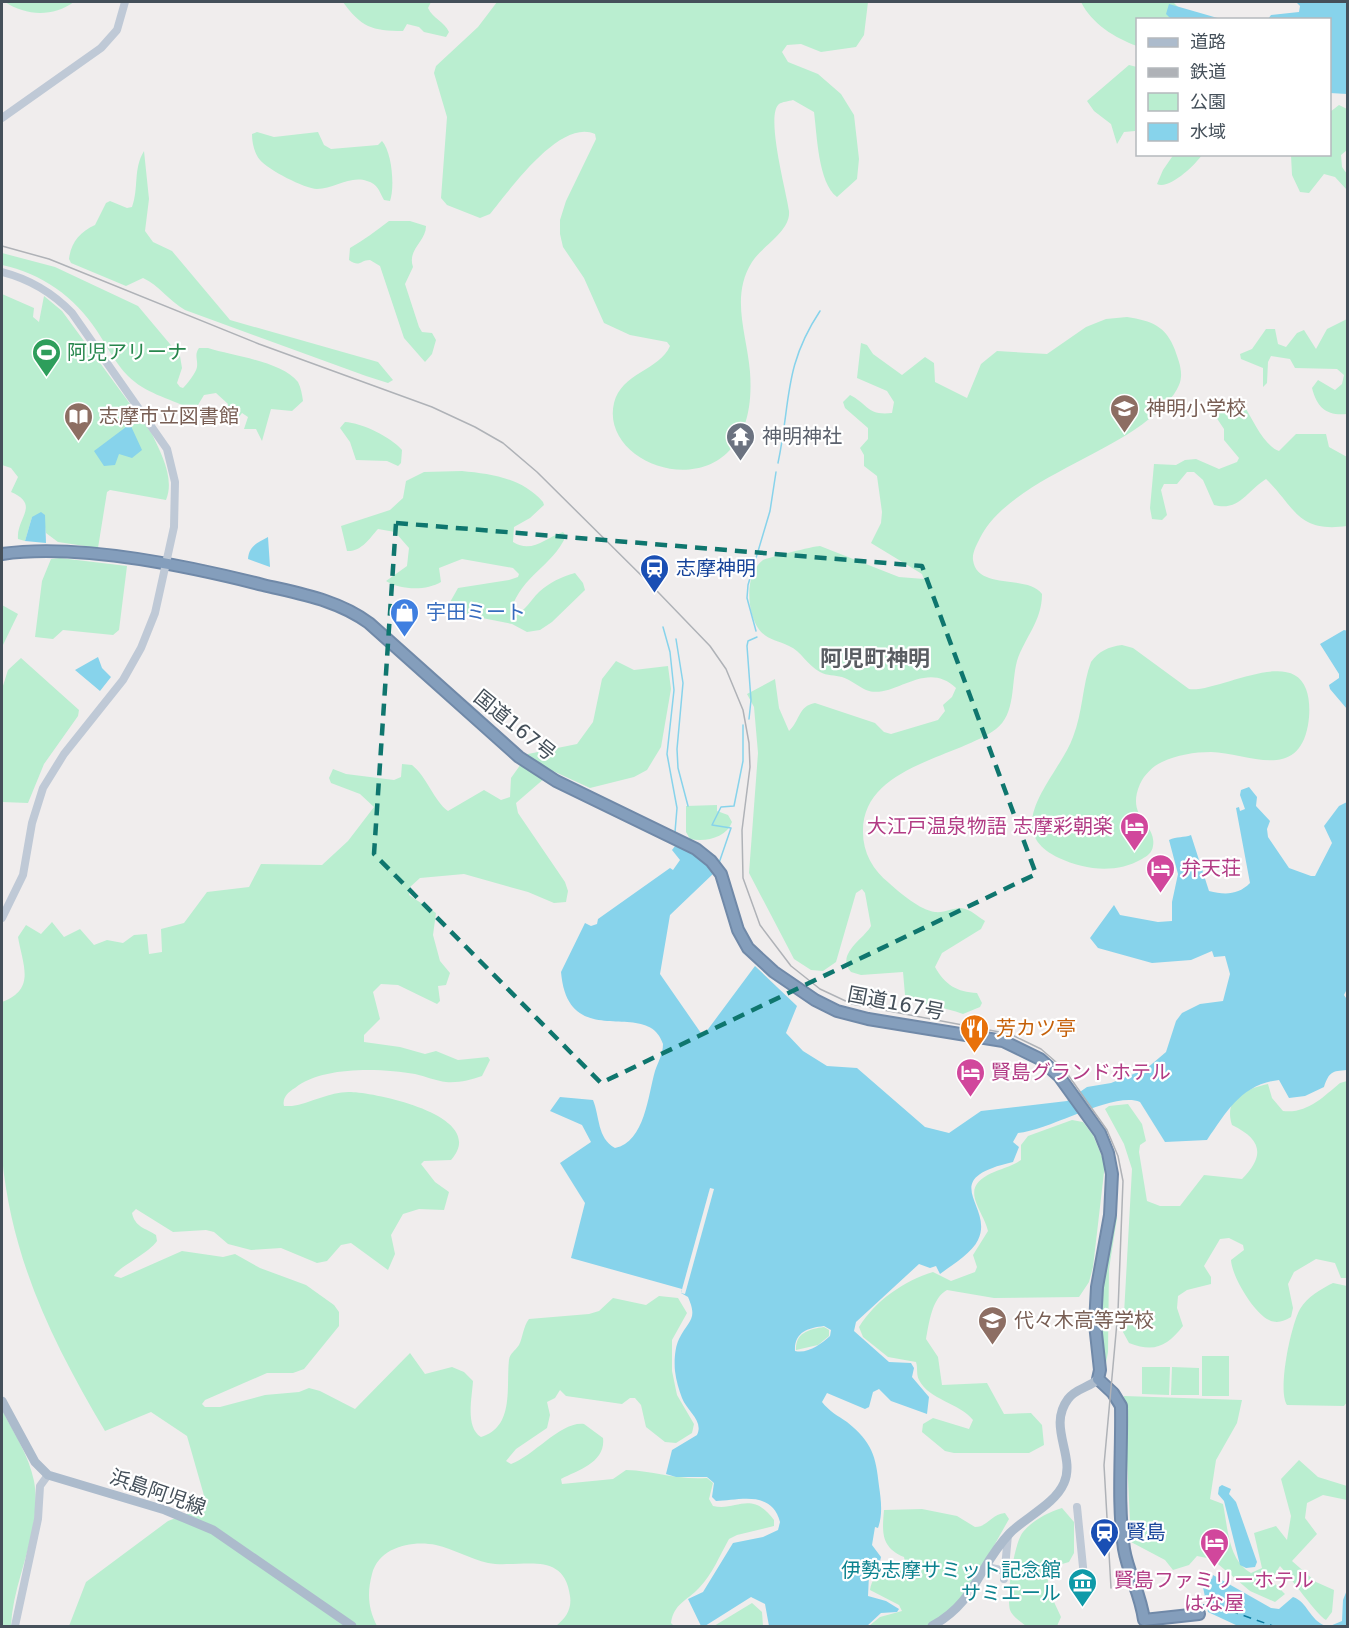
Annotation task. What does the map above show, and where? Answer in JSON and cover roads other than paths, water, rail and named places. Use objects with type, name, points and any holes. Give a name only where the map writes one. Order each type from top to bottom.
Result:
[{"type":"highway","name":"国道167号","points":[[2,554],[65,553],[166,564],[321,599],[356,613],[519,757],[556,781],[696,849],[711,861],[721,874],[738,930],[748,948],[774,972],[815,1000],[837,1011],[868,1019],[1003,1041],[1040,1059],[1059,1076],[1091,1119],[1108,1153],[1112,1192],[1097,1287],[1095,1324],[1100,1370],[1098,1379]]},
{"type":"highway","points":[[1098,1379],[1113,1393],[1121,1406],[1121,1510],[1124,1551],[1137,1587],[1144,1620],[1199,1614]]},
{"type":"main road","points":[[932,1626],[962,1605],[1008,1535],[1063,1487],[1067,1468],[1059,1432],[1061,1411],[1077,1390],[1098,1379]]},
{"type":"main road","points":[[2,1401],[35,1462],[48,1475]]},
{"type":"main road","name":"浜島阿児線","points":[[48,1475],[157,1507],[206,1527],[232,1542],[352,1626]]},
{"type":"street","points":[[2,118],[101,48],[117,30],[125,2]]},
{"type":"street","points":[[2,272],[35,284],[65,306],[157,431],[171,463],[176,502],[166,564],[155,612],[136,658],[111,696],[64,754],[40,794],[32,823],[23,875],[2,918]]},
{"type":"street","points":[[15,1626],[38,1519],[40,1486],[48,1475]]},
{"type":"street","points":[[1077,1507],[1084,1576]]},
{"type":"street","points":[[987,1567],[993,1566],[1004,1575],[1008,1535]]},
{"type":"water","points":[[1296,2],[1347,2],[1347,94],[1331,93],[1331,18],[1269,18],[1271,15],[1299,12],[1300,6]]},
{"type":"water","points":[[1169,4],[1218,18],[1170,18],[1166,14]]},
{"type":"water","points":[[130,424],[142,450],[132,458],[119,454],[115,465],[104,466],[94,451]]},
{"type":"water","points":[[41,512],[45,515],[46,543],[25,541],[32,517]]},
{"type":"water","points":[[268,537],[270,567],[248,559],[252,548]]},
{"type":"water","points":[[1344,630],[1348,631],[1347,709],[1330,689],[1329,685],[1339,678],[1339,674],[1320,644]]},
{"type":"water","points":[[98,657],[102,668],[111,677],[100,691],[75,670]]},
{"type":"water","points":[[1249,787],[1257,797],[1256,806],[1270,821],[1267,829],[1268,837],[1289,868],[1311,876],[1315,876],[1332,843],[1324,826],[1339,806],[1347,802],[1348,987],[1344,995],[1348,1001],[1347,1070],[1332,1073],[1324,1087],[1305,1096],[1289,1098],[1279,1080],[1255,1087],[1245,1093],[1229,1109],[1207,1140],[1165,1142],[1140,1102],[1129,1100],[1099,1106],[1018,1133],[1013,1142],[1019,1147],[1013,1162],[990,1169],[977,1177],[972,1185],[972,1195],[980,1216],[981,1227],[978,1240],[971,1250],[940,1274],[936,1266],[930,1268],[919,1264],[856,1322],[854,1331],[889,1362],[911,1363],[914,1368],[912,1377],[929,1397],[927,1414],[891,1401],[879,1389],[873,1392],[869,1407],[865,1409],[827,1393],[822,1402],[862,1436],[874,1458],[881,1512],[880,1523],[878,1528],[875,1527],[872,1545],[881,1557],[879,1566],[869,1575],[868,1596],[886,1601],[899,1609],[897,1612],[881,1613],[867,1626],[769,1626],[765,1604],[751,1597],[705,1626],[701,1626],[688,1599],[703,1592],[733,1543],[763,1537],[778,1530],[780,1522],[770,1505],[762,1501],[743,1499],[716,1501],[712,1497],[714,1483],[707,1477],[676,1477],[666,1474],[672,1450],[697,1435],[699,1430],[697,1421],[684,1403],[675,1371],[678,1342],[692,1315],[688,1297],[681,1293],[682,1289],[571,1258],[585,1203],[560,1163],[591,1142],[582,1125],[550,1111],[560,1097],[593,1100],[605,1139],[615,1148],[625,1144],[633,1137],[644,1116],[663,1044],[655,1031],[642,1024],[592,1019],[578,1012],[567,997],[561,972],[585,923],[591,926],[597,924],[598,919],[670,868],[673,870],[680,860],[672,850],[675,846],[698,853],[715,872],[670,915],[660,974],[703,1036],[755,966],[797,1006],[786,1033],[803,1051],[827,1066],[857,1068],[925,1127],[949,1133],[981,1111],[1067,1101],[1087,1087],[1111,1083],[1146,1069],[1166,1052],[1176,1021],[1182,1013],[1200,1004],[1223,1001],[1230,974],[1225,956],[1214,957],[1212,951],[1191,960],[1152,963],[1098,948],[1090,938],[1114,905],[1120,915],[1158,922],[1172,921],[1172,902],[1178,874],[1169,840],[1191,835],[1209,891],[1231,893],[1241,890],[1250,883],[1236,808],[1239,807],[1240,811],[1245,809],[1240,795],[1241,790]],"holes":[[[824,1326],[831,1330],[830,1336],[814,1348],[795,1351],[797,1339],[803,1332]]]},
{"type":"water","points":[[1222,1485],[1231,1489],[1229,1494],[1236,1502],[1257,1562],[1255,1567],[1246,1568],[1240,1565],[1224,1501],[1218,1494],[1219,1487]]},
{"type":"water","points":[[1213,1575],[1271,1608],[1279,1609],[1293,1597],[1298,1599],[1316,1620],[1326,1626],[1238,1626],[1208,1612],[1199,1579],[1203,1576],[1212,1579]]},
{"type":"water","points":[[1347,1590],[1347,1626],[1330,1626],[1342,1621],[1343,1600]]},
{"type":"waterway","points":[[778,463],[794,368],[808,331],[820,311]]},
{"type":"waterway","points":[[756,631],[747,598],[748,585],[770,511],[776,472]]},
{"type":"waterway","points":[[663,627],[670,652],[674,690],[667,754],[677,808],[675,832]]},
{"type":"waterway","points":[[749,719],[751,700],[747,646],[748,641],[757,637]]},
{"type":"waterway","points":[[676,639],[683,683],[677,749],[678,768],[688,806]]},
{"type":"waterway","points":[[719,863],[731,828],[712,825],[721,807],[734,806],[743,761],[743,725]]},
{"type":"railway","points":[[2,246],[49,259],[259,344],[432,407],[503,443],[537,472],[657,591],[710,646],[726,669],[743,710],[749,743],[750,767],[742,830],[743,878],[760,925],[791,966],[820,989],[852,1004],[1010,1034],[1041,1049],[1064,1069],[1107,1130],[1118,1156],[1123,1181],[1118,1311],[1104,1465],[1111,1588]]},
{"type":"place","name":"阿児アリーナ","points":[[46,378]]},
{"type":"place","name":"神明小学校","points":[[1125,434]]},
{"type":"place","name":"志摩市立図書館","points":[[78,442]]},
{"type":"place","name":"神明神社","points":[[741,462]]},
{"type":"place","name":"志摩神明","points":[[655,594]]},
{"type":"place","name":"宇田ミート","points":[[405,638]]},
{"type":"place","name":"大江戸温泉物語 志摩彩朝楽","points":[[1134,852]]},
{"type":"place","name":"弁天荘","points":[[1160,894]]},
{"type":"place","name":"芳カツ亭","points":[[975,1054]]},
{"type":"place","name":"賢島グランドホテル","points":[[970,1098]]},
{"type":"place","name":"代々木高等学校","points":[[993,1346]]},
{"type":"place","name":"賢島","points":[[1105,1558]]},
{"type":"place","name":"賢島ファミリーホテル はな屋","points":[[1214,1568]]},
{"type":"place","name":"伊勢志摩サミット記念館 サミエール","points":[[1082,1608]]},
{"type":"district","name":"阿児町神明","points":[[875,658]]}]
